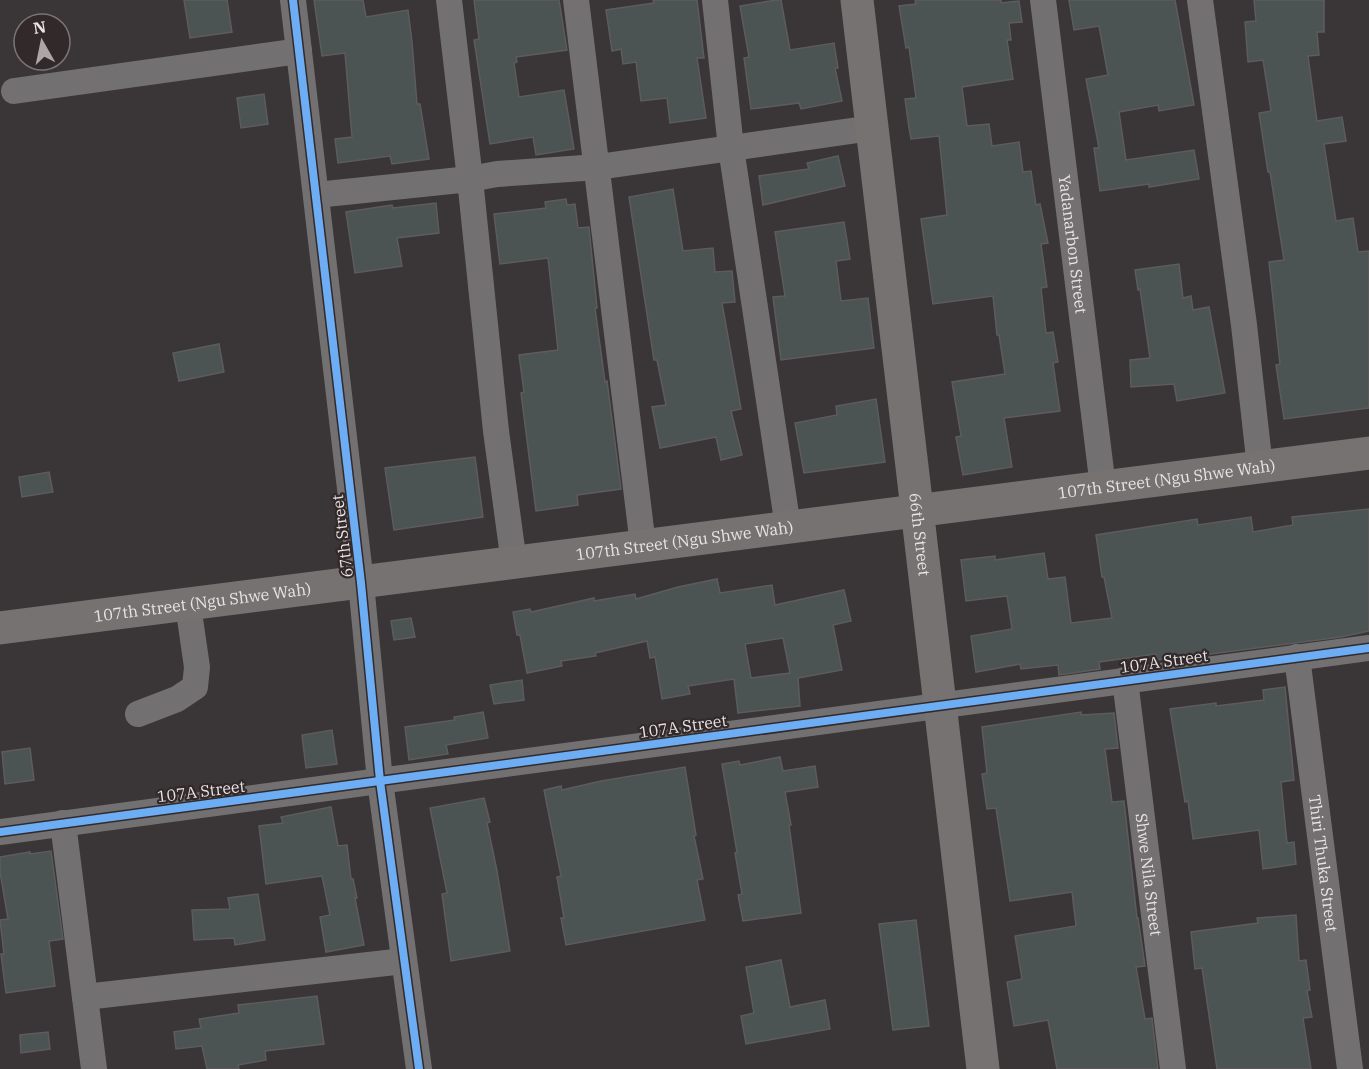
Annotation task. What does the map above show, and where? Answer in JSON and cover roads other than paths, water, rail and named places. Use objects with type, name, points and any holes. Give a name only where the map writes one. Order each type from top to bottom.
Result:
[{"type":"main road","name":"66th Street","points":[[857,0],[983,1069]]},
{"type":"main road","name":"107th Street (Ngu Shwe Wah)","points":[[0,628],[1369,453]]},
{"type":"street","name":"67th Street","points":[[293,0],[361,583],[380,781],[418,1069]]},
{"type":"street","points":[[449,0],[496,431],[514,563]]},
{"type":"street","points":[[576,0],[643,545]]},
{"type":"street","points":[[715,0],[731,148],[788,527]]},
{"type":"street","name":"Yadanarbon Street","points":[[1043,0],[1103,487]]},
{"type":"street","points":[[1200,0],[1244,325],[1260,467]]},
{"type":"street","points":[[14,91],[299,51]]},
{"type":"street","points":[[316,195],[498,174],[598,166],[872,128]]},
{"type":"street","points":[[138,714],[177,699],[195,687],[197,667],[188,604]]},
{"type":"street","name":"107A Street","points":[[0,832],[1369,648]]},
{"type":"street","name":"Thiri Thuka Street","points":[[1297,657],[1350,1069]]},
{"type":"street","name":"Shwe Nila Street","points":[[1125,680],[1173,1069]]},
{"type":"street","points":[[63,823],[94,1069]]},
{"type":"street","points":[[85,997],[404,961]]}]
